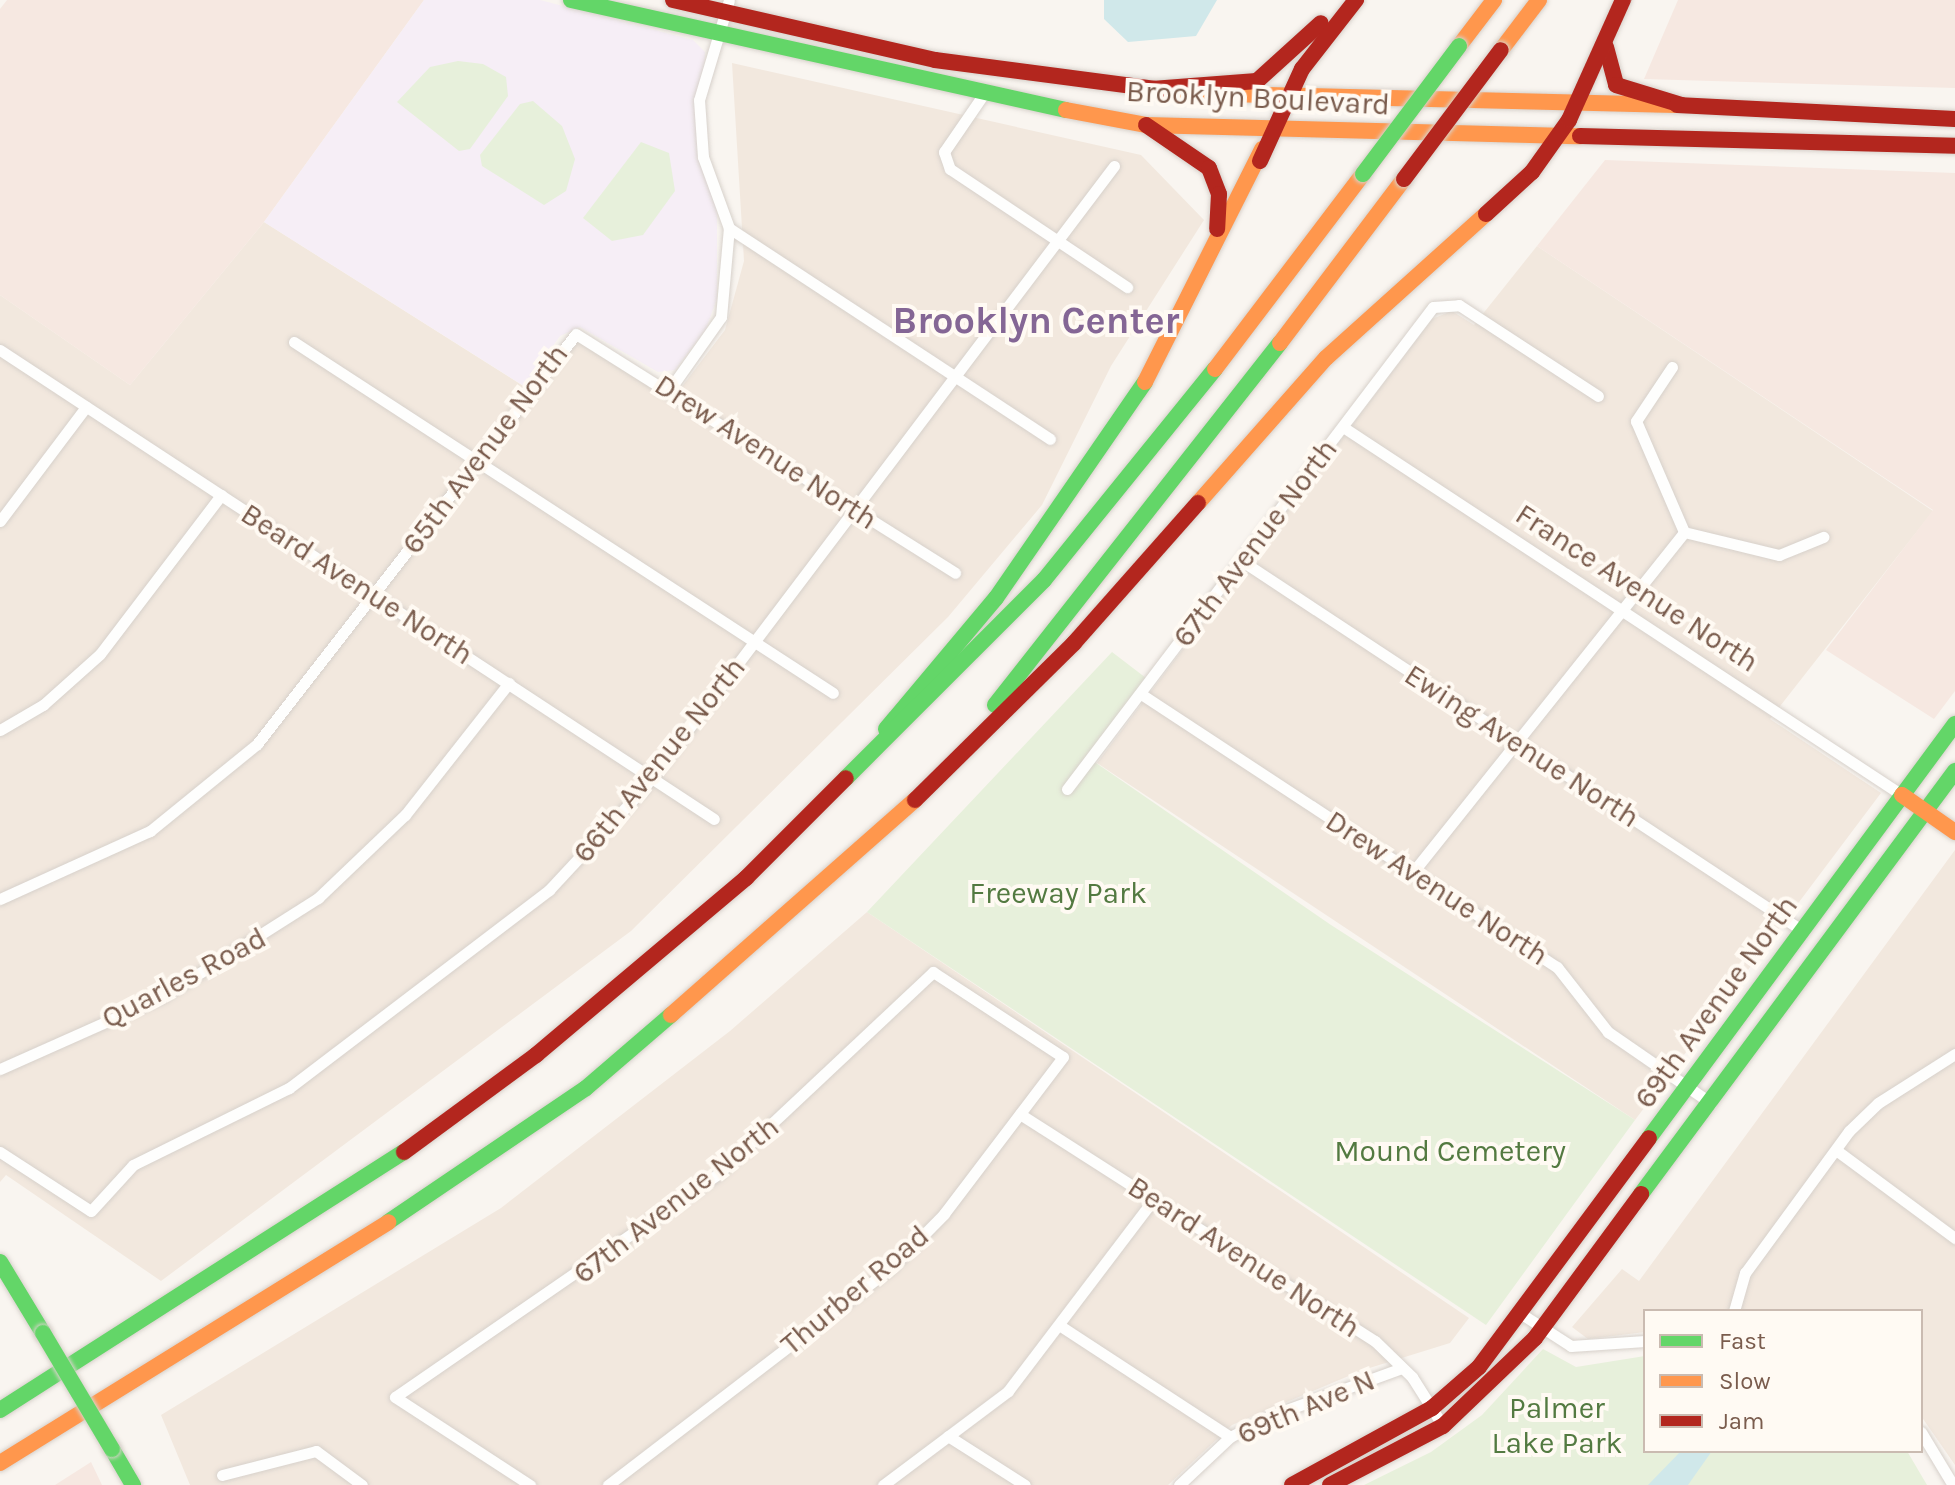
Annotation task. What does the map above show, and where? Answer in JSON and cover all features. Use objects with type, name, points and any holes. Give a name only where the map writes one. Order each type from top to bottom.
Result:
[{"type":"main road","name":"Brooklyn Boulevard","points":[[571,0],[983,95],[1146,125],[1268,131],[1955,146]]},
{"type":"main road","name":"Brooklyn Boulevard","points":[[673,0],[728,6],[935,60],[1152,89],[1286,97],[1577,100],[1955,119]]},
{"type":"main road","points":[[1152,89],[1257,81],[1344,0]]},
{"type":"main road","points":[[802,826],[980,619],[1085,474],[1159,360],[1286,97],[1356,0]]},
{"type":"main road","points":[[0,1410],[186,1299],[419,1142],[648,964],[802,826],[953,678],[1096,520],[1494,0]]},
{"type":"main road","points":[[820,887],[1043,651],[1539,0]]},
{"type":"main road","points":[[0,1463],[514,1140],[644,1043],[820,887],[983,736],[1326,358],[1505,199],[1560,135],[1623,0]]},
{"type":"main road","points":[[1608,32],[1604,62],[1616,85],[1682,105]]},
{"type":"main road","points":[[1146,125],[1196,155],[1213,175],[1219,206],[1212,251]]},
{"type":"main road","points":[[1085,474],[1113,450],[1178,354],[1255,188],[1262,149]]},
{"type":"main road","name":"69th Avenue North","points":[[1292,1485],[1432,1408],[1523,1315],[1955,724]]},
{"type":"main road","name":"69th Avenue North","points":[[1330,1485],[1443,1426],[1541,1328],[1955,771]]},
{"type":"main road","points":[[1902,795],[1955,832]]},
{"type":"main road","points":[[0,1262],[133,1485]]},
{"type":"street","points":[[670,389],[721,317],[729,228],[699,129],[699,100],[728,6]]},
{"type":"street","points":[[983,95],[945,160],[1057,242],[1127,287]]},
{"type":"street","name":"66th Avenue North","points":[[0,1152],[91,1211],[133,1165],[289,1088],[513,919],[583,859],[652,777],[1114,166]]},
{"type":"street","points":[[729,228],[1050,439]]},
{"type":"street","name":"67th Avenue North","points":[[1067,789],[1433,307],[1446,301],[1598,396]]},
{"type":"street","name":"Drew Avenue North","points":[[576,334],[670,389],[955,573]]},
{"type":"street","name":"65th Avenue North","points":[[0,899],[139,837],[227,773],[287,710],[473,461],[576,334]]},
{"type":"street","points":[[294,342],[833,693]]},
{"type":"street","name":"Beard Avenue North","points":[[0,350],[714,819]]},
{"type":"street","points":[[1672,367],[1636,421],[1684,532]]},
{"type":"street","points":[[0,521],[86,407]]},
{"type":"street","name":"France Avenue North","points":[[1343,427],[1902,795]]},
{"type":"street","points":[[0,730],[43,705],[100,654],[221,495]]},
{"type":"street","points":[[1684,532],[1779,555],[1823,537]]},
{"type":"street","points":[[1413,872],[1617,609],[1684,532]]},
{"type":"street","name":"Ewing Avenue North","points":[[1242,561],[1803,931]]},
{"type":"street","name":"Quarles Road","points":[[0,1069],[162,997],[318,898],[405,815],[509,683]]},
{"type":"street","name":"Drew Avenue North","points":[[1141,694],[1570,977],[1608,1032],[1711,1103]]},
{"type":"street","name":"67th Avenue North","points":[[530,1485],[395,1397],[718,1174],[933,972],[1063,1057]]},
{"type":"street","points":[[1735,1309],[1745,1273],[1836,1150],[1878,1103],[1955,1054]]},
{"type":"street","name":"Thurber Road","points":[[608,1485],[892,1267],[944,1214],[1063,1057]]},
{"type":"street","name":"Beard Avenue North","points":[[1020,1114],[1375,1341],[1402,1368],[1443,1426]]},
{"type":"street","points":[[1836,1150],[1955,1238]]},
{"type":"street","points":[[883,1485],[1008,1391],[1153,1200]]},
{"type":"street","points":[[1523,1315],[1571,1346],[1643,1341]]},
{"type":"street","points":[[1059,1325],[1230,1437]]},
{"type":"street","name":"69th Ave N","points":[[1179,1485],[1230,1437],[1402,1368]]},
{"type":"street","points":[[1923,1435],[1953,1485]]},
{"type":"street","points":[[948,1436],[1025,1485]]},
{"type":"street","points":[[222,1475],[316,1451],[362,1485]]},
{"type":"shaded area","points":[[7,0],[424,0],[264,222],[130,385],[0,295],[0,9]]},
{"type":"shaded area","points":[[424,0],[540,0],[693,40],[705,52],[700,145],[717,212],[717,298],[706,329],[675,370],[658,372],[580,327],[560,336],[524,386],[264,222]]},
{"type":"shaded area","points":[[1678,0],[1955,0],[1955,88],[1644,79]]},
{"type":"shaded area","points":[[732,63],[1141,155],[1204,220],[1111,366],[1042,505],[948,617],[631,931],[161,1281],[6,1175],[0,1182],[0,295],[130,385],[264,222],[536,394],[580,340],[674,397],[725,330],[744,261]]},
{"type":"shaded area","points":[[1605,160],[1955,173],[1955,691],[1934,719],[1826,650],[1933,510],[1537,246]]},
{"type":"shaded area","points":[[1537,246],[1933,511],[1770,719],[1881,793],[1635,1120],[1097,763],[1432,319],[1452,311],[1474,325]]},
{"type":"shaded area","points":[[1955,850],[1955,1465],[1923,1419],[1923,1309],[1643,1309],[1643,1332],[1588,1339],[1572,1327],[1622,1269],[1639,1281]]},
{"type":"shaded area","points":[[867,912],[1469,1318],[1450,1343],[1363,1370],[1232,1425],[1168,1485],[190,1485],[161,1415],[501,1208],[730,1031]]},
{"type":"shaded area","points":[[91,1462],[102,1485],[55,1485]]},
{"type":"green space","points":[[458,61],[483,64],[506,77],[508,96],[470,149],[459,151],[397,102],[430,67]]},
{"type":"green space","points":[[533,101],[562,126],[575,159],[566,191],[544,205],[482,166],[480,155],[520,104]]},
{"type":"green space","points":[[641,142],[669,153],[675,191],[643,235],[612,241],[583,218]]},
{"type":"green space","name":"Mound Cemetery","points":[[1112,652],[1146,678],[1086,756],[1331,925],[1635,1120],[1486,1325],[867,912]]},
{"type":"green space","name":"Palmer Lake Park","points":[[1543,1349],[1576,1367],[1643,1356],[1643,1453],[1908,1453],[1927,1485],[1364,1485],[1431,1452],[1482,1415]]},
{"type":"water","points":[[1104,0],[1217,0],[1196,36],[1128,42],[1104,19]]},
{"type":"water","points":[[1679,1453],[1711,1453],[1688,1485],[1648,1485]]},
{"type":"traffic: fast","points":[[571,0],[1066,110]]},
{"type":"traffic: fast","points":[[1363,174],[1459,46]]},
{"type":"traffic: fast","points":[[995,705],[1280,343]]},
{"type":"traffic: fast","points":[[846,778],[1044,580],[1215,369]]},
{"type":"traffic: fast","points":[[886,729],[996,598],[1145,382]]},
{"type":"traffic: fast","points":[[1649,1138],[1955,724]]},
{"type":"traffic: fast","points":[[1641,1194],[1955,771]]},
{"type":"traffic: fast","points":[[388,1222],[586,1088],[671,1015]]},
{"type":"traffic: fast","points":[[0,1410],[404,1152]]},
{"type":"traffic: fast","points":[[0,1262],[43,1333]]},
{"type":"traffic: fast","points":[[43,1333],[112,1449]]},
{"type":"traffic: fast","points":[[112,1449],[133,1485]]},
{"type":"traffic: slow","points":[[1459,46],[1494,0]]},
{"type":"traffic: slow","points":[[1501,50],[1539,0]]},
{"type":"traffic: slow","points":[[1186,93],[1677,105]]},
{"type":"traffic: slow","points":[[1066,110],[1146,125],[1580,136]]},
{"type":"traffic: slow","points":[[1145,382],[1262,149]]},
{"type":"traffic: slow","points":[[1215,369],[1363,174]]},
{"type":"traffic: slow","points":[[1280,343],[1404,179]]},
{"type":"traffic: slow","points":[[1198,503],[1326,358],[1486,214]]},
{"type":"traffic: slow","points":[[1902,795],[1955,832]]},
{"type":"traffic: slow","points":[[671,1015],[915,800]]},
{"type":"traffic: slow","points":[[0,1463],[388,1222]]},
{"type":"traffic: jam","points":[[673,0],[935,60],[1163,90]]},
{"type":"traffic: jam","points":[[1260,161],[1302,69],[1356,0]]},
{"type":"traffic: jam","points":[[1486,214],[1532,172],[1569,120],[1623,0]]},
{"type":"traffic: jam","points":[[1152,89],[1257,81],[1321,23]]},
{"type":"traffic: jam","points":[[1606,47],[1616,85],[1682,105]]},
{"type":"traffic: jam","points":[[1404,179],[1501,50]]},
{"type":"traffic: jam","points":[[1677,105],[1955,119]]},
{"type":"traffic: jam","points":[[1146,125],[1209,168],[1219,194],[1217,229]]},
{"type":"traffic: jam","points":[[1580,136],[1955,146]]},
{"type":"traffic: jam","points":[[915,800],[1074,643],[1198,503]]},
{"type":"traffic: jam","points":[[404,1152],[536,1055],[746,878],[846,778]]},
{"type":"traffic: jam","points":[[1292,1485],[1432,1408],[1479,1367],[1649,1138]]},
{"type":"traffic: jam","points":[[1330,1485],[1443,1426],[1535,1338],[1641,1194]]},
{"type":"district","name":"Brooklyn Center","points":[[1036,321]]},
{"type":"park label","name":"Freeway Park","points":[[1058,893]]}]
